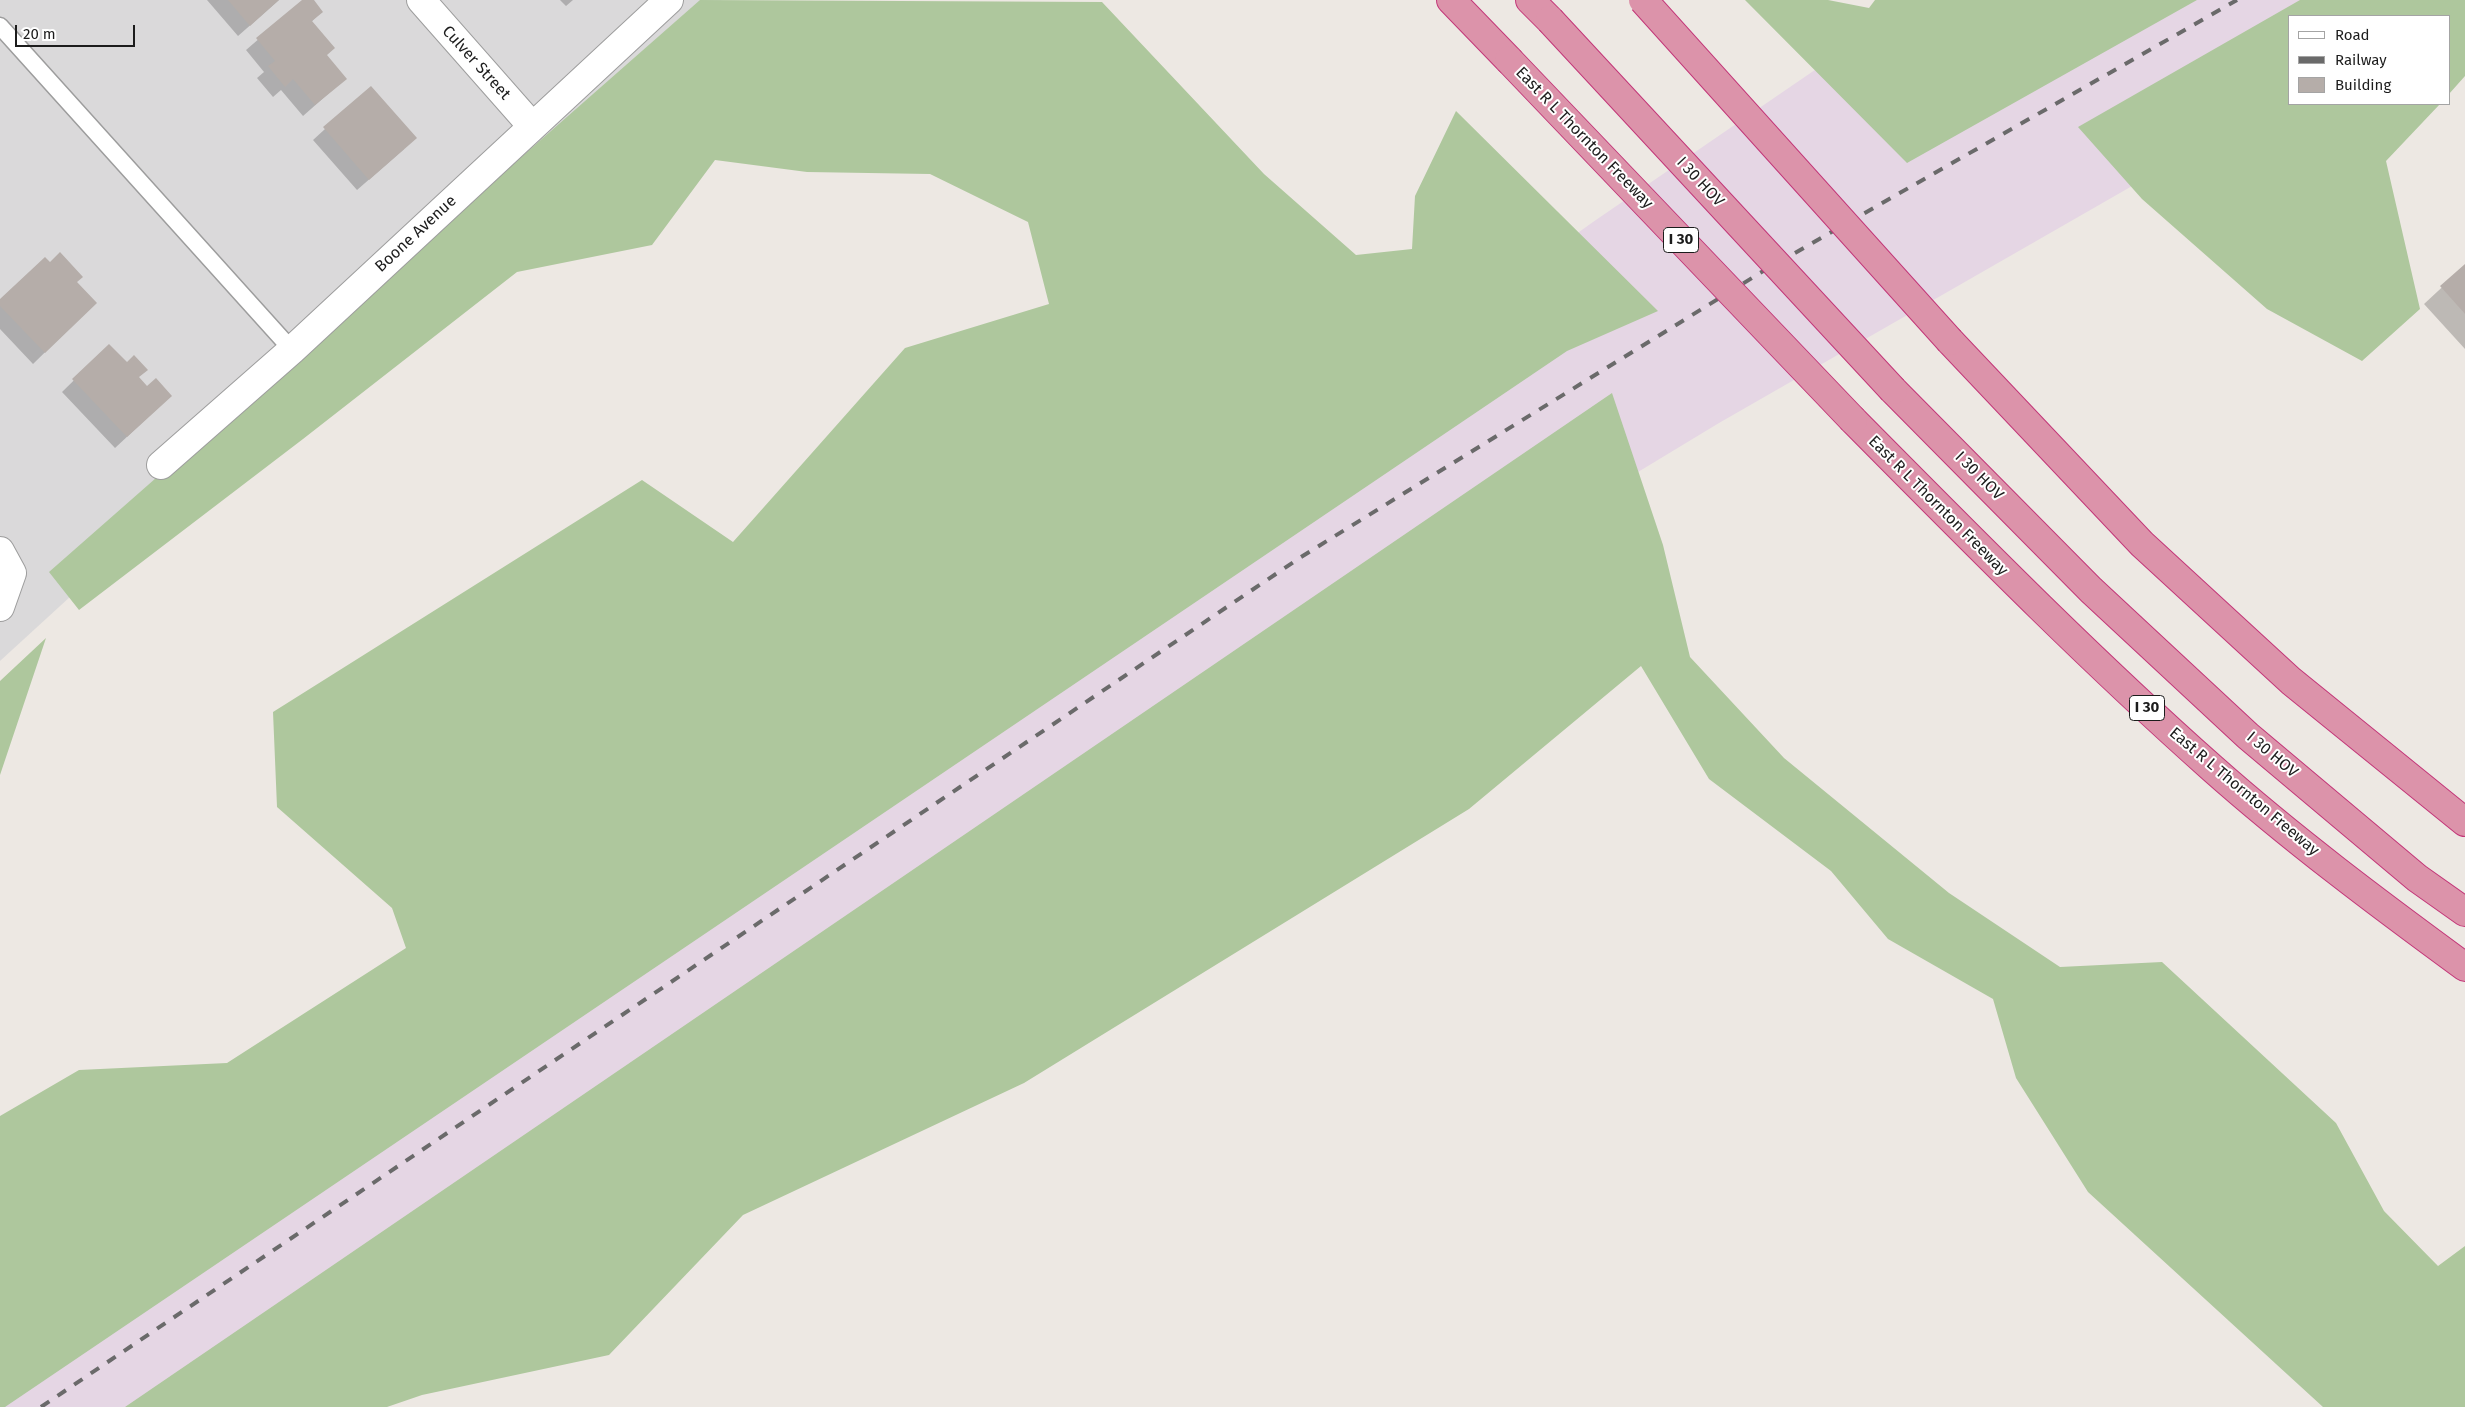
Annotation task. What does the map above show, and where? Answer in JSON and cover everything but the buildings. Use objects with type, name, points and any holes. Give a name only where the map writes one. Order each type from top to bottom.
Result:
[{"type":"highway","name":"East R L Thornton Freeway","points":[[1451,0],[1853,420],[2053,622],[2213,769],[2378,904],[2465,967]]},
{"type":"highway","name":"I 30 HOV","points":[[1530,0],[1894,390],[2091,590],[2248,736],[2417,878],[2465,912]]},
{"type":"highway","points":[[1643,0],[1950,342],[2149,551],[2291,681],[2465,822]]},
{"type":"street","name":"Culver Street","points":[[421,0],[532,126]]},
{"type":"street","name":"Boone Avenue","points":[[161,465],[292,350],[669,0]]},
{"type":"street","points":[[0,608],[6,562]]},
{"type":"lane","points":[[0,26],[292,350]]},
{"type":"shaded area","points":[[0,0],[722,0],[0,661]]},
{"type":"shaded area","points":[[1917,0],[2457,0],[2288,15],[2288,97],[1719,423],[1471,573],[160,1407],[0,1407],[730,840],[1593,222]]},
{"type":"green space","points":[[700,0],[1102,2],[1264,174],[1356,255],[1412,249],[1415,196],[1456,111],[1658,311],[1567,351],[5,1407],[0,1407],[0,1116],[79,1070],[227,1063],[406,948],[392,908],[277,807],[273,712],[642,480],[733,542],[905,348],[1049,304],[1028,222],[930,174],[807,172],[715,160],[652,245],[517,272],[79,610],[49,572]]},
{"type":"green space","points":[[1745,0],[1828,0],[1869,8],[1875,0],[2197,0],[1907,163]]},
{"type":"green space","points":[[2300,0],[2465,0],[2465,76],[2450,93],[2450,15],[2288,15],[2288,105],[2439,105],[2386,161],[2420,309],[2362,361],[2267,309],[2142,199],[2078,127]]},
{"type":"green space","points":[[1612,393],[1663,545],[1690,657],[1784,758],[1949,893],[2060,967],[2162,962],[2336,1123],[2384,1211],[2438,1266],[2465,1246],[2465,1407],[2323,1407],[2088,1192],[2016,1078],[1993,999],[1888,939],[1831,871],[1709,779],[1641,666],[1469,809],[1024,1083],[743,1215],[609,1355],[422,1395],[387,1407],[125,1407]]},
{"type":"green space","points":[[46,638],[0,775],[0,681]]},
{"type":"railway","points":[[41,1407],[1301,557],[1760,273],[2237,0]]}]
